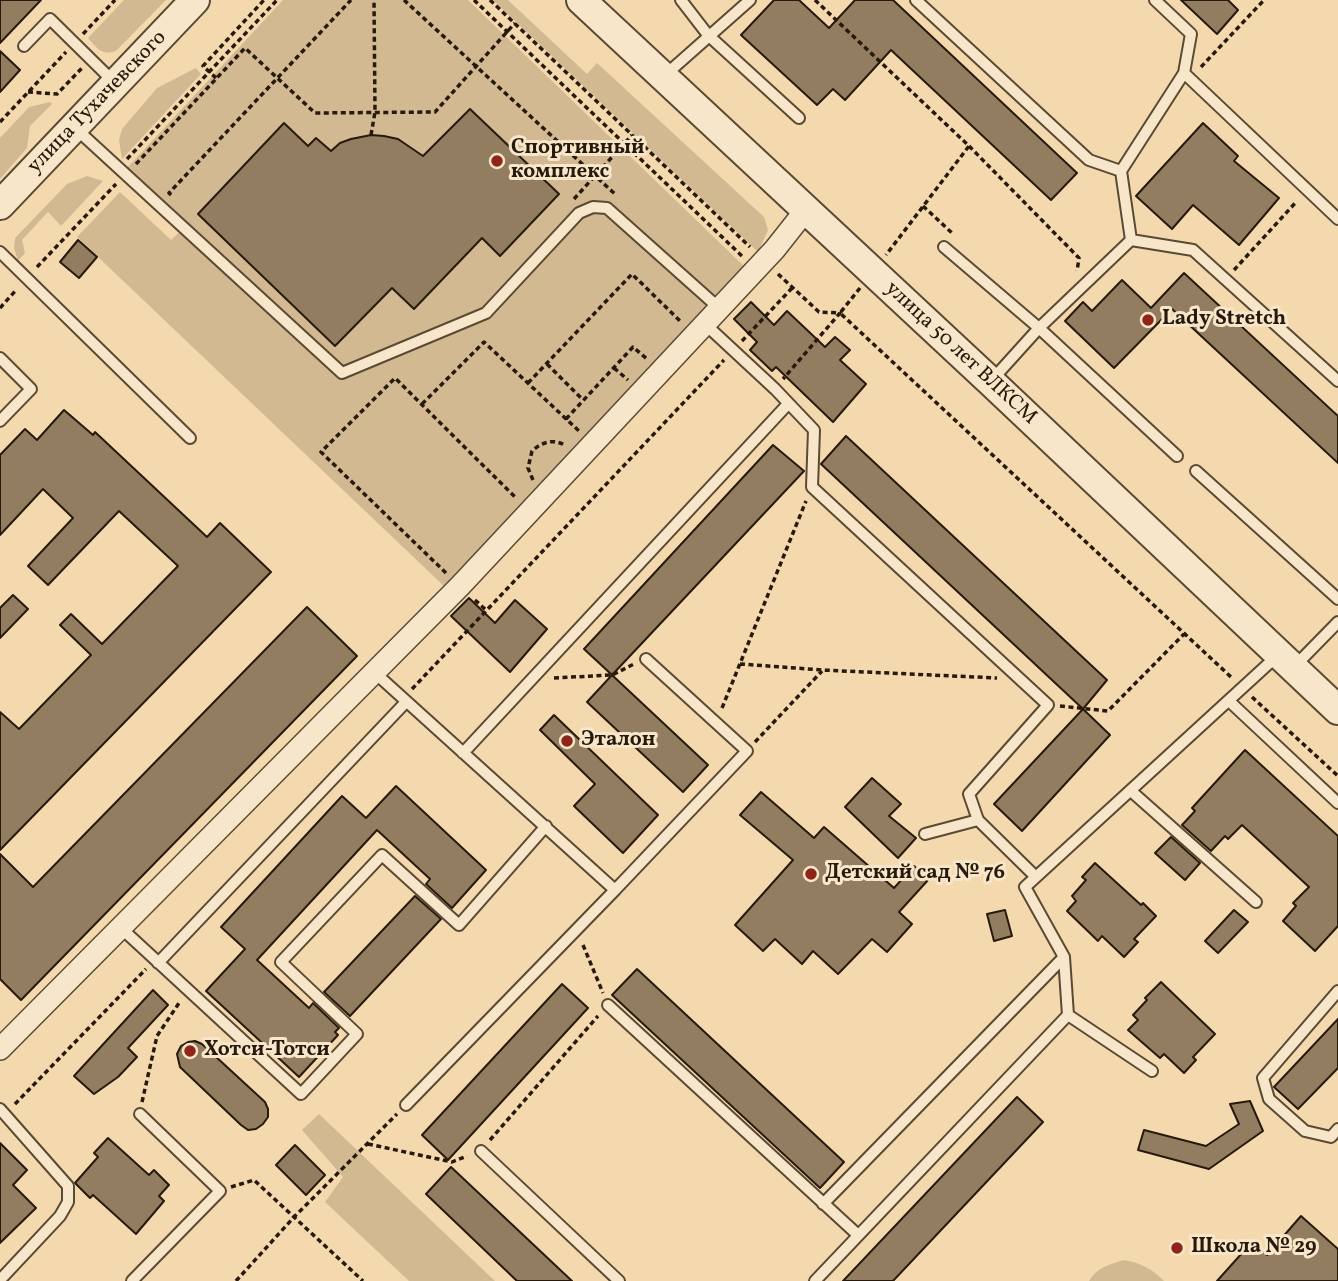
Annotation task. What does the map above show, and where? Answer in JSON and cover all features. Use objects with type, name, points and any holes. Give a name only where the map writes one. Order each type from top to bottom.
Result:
[{"type":"street","name":"улица Тухачевского","points":[[0,205],[195,0]]},
{"type":"street","name":"улица 50 лет ВЛКСМ","points":[[580,0],[991,382],[1338,710]]},
{"type":"street","points":[[0,1049],[460,586],[712,316],[754,259],[805,211]]},
{"type":"lane","points":[[681,0],[708,35],[799,118]]},
{"type":"lane","points":[[663,77],[750,0]]},
{"type":"lane","points":[[916,0],[1089,160],[1121,172]]},
{"type":"lane","points":[[1131,240],[1121,172],[1187,76],[1191,34],[1155,0]]},
{"type":"lane","points":[[24,46],[50,19],[116,84]]},
{"type":"lane","points":[[1187,76],[1338,219]]},
{"type":"lane","points":[[74,127],[342,373],[486,313],[579,213],[593,206],[607,208],[712,316],[814,430],[812,487],[1048,705],[969,794],[978,820],[1036,877]]},
{"type":"lane","points":[[991,382],[1039,328],[1131,240]]},
{"type":"lane","points":[[1131,240],[1193,250],[1338,381]]},
{"type":"lane","points":[[944,247],[1039,328],[1177,456]]},
{"type":"lane","points":[[0,252],[190,438]]},
{"type":"lane","points":[[0,358],[31,389],[0,421]]},
{"type":"lane","points":[[463,753],[788,404]]},
{"type":"lane","points":[[1195,471],[1338,599]]},
{"type":"lane","points":[[815,1281],[1068,1015],[1064,957],[1025,887],[1229,701],[1338,622]]},
{"type":"lane","points":[[406,1105],[747,751],[646,659]]},
{"type":"lane","points":[[374,672],[615,890]]},
{"type":"lane","points":[[1229,701],[1338,803]]},
{"type":"lane","points":[[158,963],[406,702]]},
{"type":"lane","points":[[1130,791],[1256,902]]},
{"type":"lane","points":[[925,834],[978,820]]},
{"type":"lane","points":[[121,928],[301,1094],[357,1034],[281,962],[382,855],[459,925],[546,826]]},
{"type":"lane","points":[[823,1204],[1064,957]]},
{"type":"lane","points":[[1338,991],[1263,1078],[1269,1100],[1305,1131],[1331,1137],[1338,1129]]},
{"type":"lane","points":[[608,1004],[858,1235]]},
{"type":"lane","points":[[1068,1015],[1152,1071]]},
{"type":"lane","points":[[0,1109],[68,1186],[68,1202],[60,1216],[0,1279]]},
{"type":"lane","points":[[132,1281],[220,1191],[139,1114]]},
{"type":"lane","points":[[481,1151],[618,1281]]},
{"type":"path","points":[[0,122],[115,0]]},
{"type":"path","points":[[216,78],[203,66],[264,0]]},
{"type":"path","points":[[0,309],[209,72],[277,0]]},
{"type":"path","points":[[178,201],[169,193],[351,0]]},
{"type":"path","points":[[371,135],[375,112],[374,0]]},
{"type":"path","points":[[404,0],[626,203]]},
{"type":"path","points":[[474,0],[624,143],[754,259],[819,312],[840,313],[775,389]]},
{"type":"path","points":[[490,0],[632,135],[754,259]]},
{"type":"path","points":[[1187,76],[1264,0]]},
{"type":"path","points":[[122,172],[245,48],[315,113],[435,113],[514,23]]},
{"type":"path","points":[[28,92],[57,94],[90,59]]},
{"type":"path","points":[[569,204],[632,135]]},
{"type":"path","points":[[969,146],[1079,258],[1073,295]]},
{"type":"path","points":[[1225,279],[1307,190]]},
{"type":"path","points":[[734,266],[754,259]]},
{"type":"path","points":[[528,383],[632,274],[682,322]]},
{"type":"path","points":[[422,404],[484,342],[580,432]]},
{"type":"path","points":[[566,419],[633,347],[647,360]]},
{"type":"path","points":[[547,364],[583,400]]},
{"type":"path","points":[[614,368],[628,381]]},
{"type":"path","points":[[447,574],[321,452],[395,377],[517,499]]},
{"type":"path","points":[[534,481],[528,468],[531,451],[546,442],[562,443],[566,447]]},
{"type":"path","points":[[716,723],[812,487]]},
{"type":"path","points":[[1048,705],[1108,711],[1185,634]]},
{"type":"path","points":[[532,678],[612,675],[646,659]]},
{"type":"path","points":[[740,664],[1019,678]]},
{"type":"path","points":[[747,751],[822,670]]},
{"type":"path","points":[[368,1144],[452,1162],[481,1151],[608,1004],[577,929]]},
{"type":"path","points":[[139,1114],[157,1036],[188,990]]},
{"type":"path","points":[[236,1281],[295,1216],[406,1105]]},
{"type":"path","points":[[220,1191],[254,1180],[363,1281]]},
{"type":"shaded area","points":[[124,0],[166,0],[116,51],[103,52],[88,38]]},
{"type":"shaded area","points":[[283,0],[468,0],[748,270],[446,588],[77,237],[120,192],[171,240],[188,224],[127,168]]},
{"type":"shaded area","points":[[493,0],[508,0],[587,74],[597,63],[764,217],[768,230],[758,252]]},
{"type":"shaded area","points":[[196,68],[201,74],[122,159],[119,140],[122,129],[157,88]]},
{"type":"shaded area","points":[[50,102],[52,104],[30,126],[27,148],[0,179],[0,138],[29,107]]},
{"type":"shaded area","points":[[87,176],[103,181],[61,226],[48,212],[22,240],[25,253],[18,261],[14,248],[15,238],[67,184]]},
{"type":"shaded area","points":[[319,1114],[495,1281],[409,1281],[325,1202],[343,1177],[302,1130]]},
{"type":"shaded area","points":[[1124,1260],[1146,1267],[1164,1281],[1089,1281],[1099,1270]]},
{"type":"building","points":[[0,0],[41,0],[0,43]]},
{"type":"building","points":[[774,0],[799,0],[829,28],[855,0],[893,0],[1077,173],[1051,200],[891,50],[845,100],[833,89],[817,105],[741,35]]},
{"type":"building","points":[[1181,0],[1228,0],[1238,10],[1217,34]]},
{"type":"building","points":[[0,51],[20,70],[0,92]]},
{"type":"building","points":[[470,109],[559,194],[500,256],[482,238],[414,309],[392,288],[335,346],[198,214],[284,123],[308,146],[316,138],[331,151],[340,143],[351,139],[371,135],[384,136],[398,139],[423,156]]},
{"type":"building","points":[[1203,123],[1238,156],[1234,161],[1279,198],[1239,245],[1193,205],[1172,229],[1136,196]]},
{"type":"building","points":[[78,240],[97,257],[79,278],[60,262]]},
{"type":"building","points":[[1184,273],[1338,416],[1338,463],[1172,309],[1114,368],[1065,321],[1083,302],[1092,311],[1122,280],[1151,308]]},
{"type":"building","points":[[751,302],[774,325],[787,311],[825,347],[835,337],[850,350],[840,360],[866,384],[833,422],[776,367],[772,371],[750,350],[757,342],[734,319]]},
{"type":"building","points":[[64,410],[93,435],[95,432],[207,537],[220,523],[271,572],[0,850],[0,712],[19,729],[91,655],[60,625],[71,614],[102,644],[178,566],[119,511],[48,585],[28,566],[73,518],[43,489],[0,535],[0,455],[25,429],[37,440]]},
{"type":"building","points":[[846,436],[1107,680],[1083,709],[821,464]]},
{"type":"building","points":[[773,445],[804,471],[612,675],[584,649]]},
{"type":"building","points":[[13,595],[28,609],[0,638],[0,608]]},
{"type":"building","points":[[469,598],[495,623],[515,600],[547,629],[510,672],[451,616]]},
{"type":"building","points":[[307,607],[357,656],[21,1000],[0,979],[0,854],[33,887]]},
{"type":"building","points":[[612,675],[708,765],[683,792],[587,702]]},
{"type":"building","points":[[1083,709],[1110,735],[1022,831],[994,804]]},
{"type":"building","points":[[554,715],[658,815],[623,853],[574,806],[595,784],[540,730]]},
{"type":"building","points":[[1245,750],[1338,836],[1338,926],[1315,951],[1283,921],[1296,906],[1293,903],[1309,887],[1242,825],[1228,839],[1225,836],[1211,851],[1182,825],[1195,811],[1192,808]]},
{"type":"building","points":[[872,778],[901,804],[889,816],[916,838],[898,858],[845,807]]},
{"type":"building","points":[[396,786],[486,870],[452,908],[426,884],[430,879],[377,830],[257,960],[309,1008],[313,1003],[339,1028],[335,1032],[338,1035],[299,1077],[206,991],[245,949],[221,927],[342,796],[366,818]]},
{"type":"building","points":[[761,792],[814,838],[824,827],[894,888],[914,866],[929,879],[899,912],[912,924],[887,952],[872,939],[838,974],[813,951],[802,964],[775,939],[763,951],[735,925],[793,860],[740,815]]},
{"type":"building","points":[[1171,837],[1200,863],[1185,880],[1155,853]]},
{"type":"building","points":[[1095,863],[1156,916],[1134,939],[1138,942],[1124,957],[1102,936],[1098,941],[1067,911],[1076,901],[1072,896],[1086,880],[1082,877]]},
{"type":"building","points":[[415,896],[441,919],[350,1016],[324,992]]},
{"type":"building","points":[[1005,910],[1012,936],[994,941],[987,914]]},
{"type":"building","points":[[1234,910],[1248,922],[1218,953],[1205,941]]},
{"type":"building","points":[[637,969],[844,1162],[820,1188],[612,995]]},
{"type":"building","points":[[1161,982],[1215,1034],[1193,1057],[1196,1060],[1184,1073],[1164,1054],[1160,1058],[1128,1030],[1138,1020],[1133,1015]]},
{"type":"building","points":[[562,984],[588,1008],[448,1160],[422,1135]]},
{"type":"building","points":[[153,990],[168,1005],[128,1048],[137,1057],[118,1077],[94,1094],[74,1076]]},
{"type":"building","points":[[1338,1019],[1338,1068],[1298,1109],[1274,1087]]},
{"type":"building","points":[[195,1041],[202,1044],[265,1102],[268,1117],[263,1124],[248,1130],[180,1067],[177,1054],[181,1046]]},
{"type":"building","points":[[1017,1097],[1043,1122],[893,1281],[843,1281]]},
{"type":"building","points":[[1250,1101],[1263,1131],[1209,1169],[1138,1150],[1144,1130],[1206,1146],[1239,1124],[1230,1104]]},
{"type":"building","points":[[108,1138],[149,1175],[154,1170],[169,1185],[159,1196],[164,1201],[136,1234],[93,1195],[90,1198],[75,1183],[98,1157],[94,1153]]},
{"type":"building","points":[[0,1143],[27,1170],[13,1185],[36,1208],[0,1243]]},
{"type":"building","points":[[295,1145],[325,1175],[306,1195],[276,1165]]},
{"type":"building","points":[[451,1167],[572,1281],[517,1281],[426,1194]]},
{"type":"building","points":[[1301,1216],[1338,1249],[1338,1281],[1217,1281],[1252,1242],[1267,1255]]},
{"type":"place","name":"Спортивный комплекс","points":[[497,161]]},
{"type":"place","name":"Lady Stretch","points":[[1148,320]]},
{"type":"place","name":"Эталон","points":[[567,741]]},
{"type":"place","name":"Детский сад № 76","points":[[811,874]]},
{"type":"place","name":"Хотси-Тотси","points":[[190,1051]]},
{"type":"place","name":"Школа № 29","points":[[1177,1248]]}]
